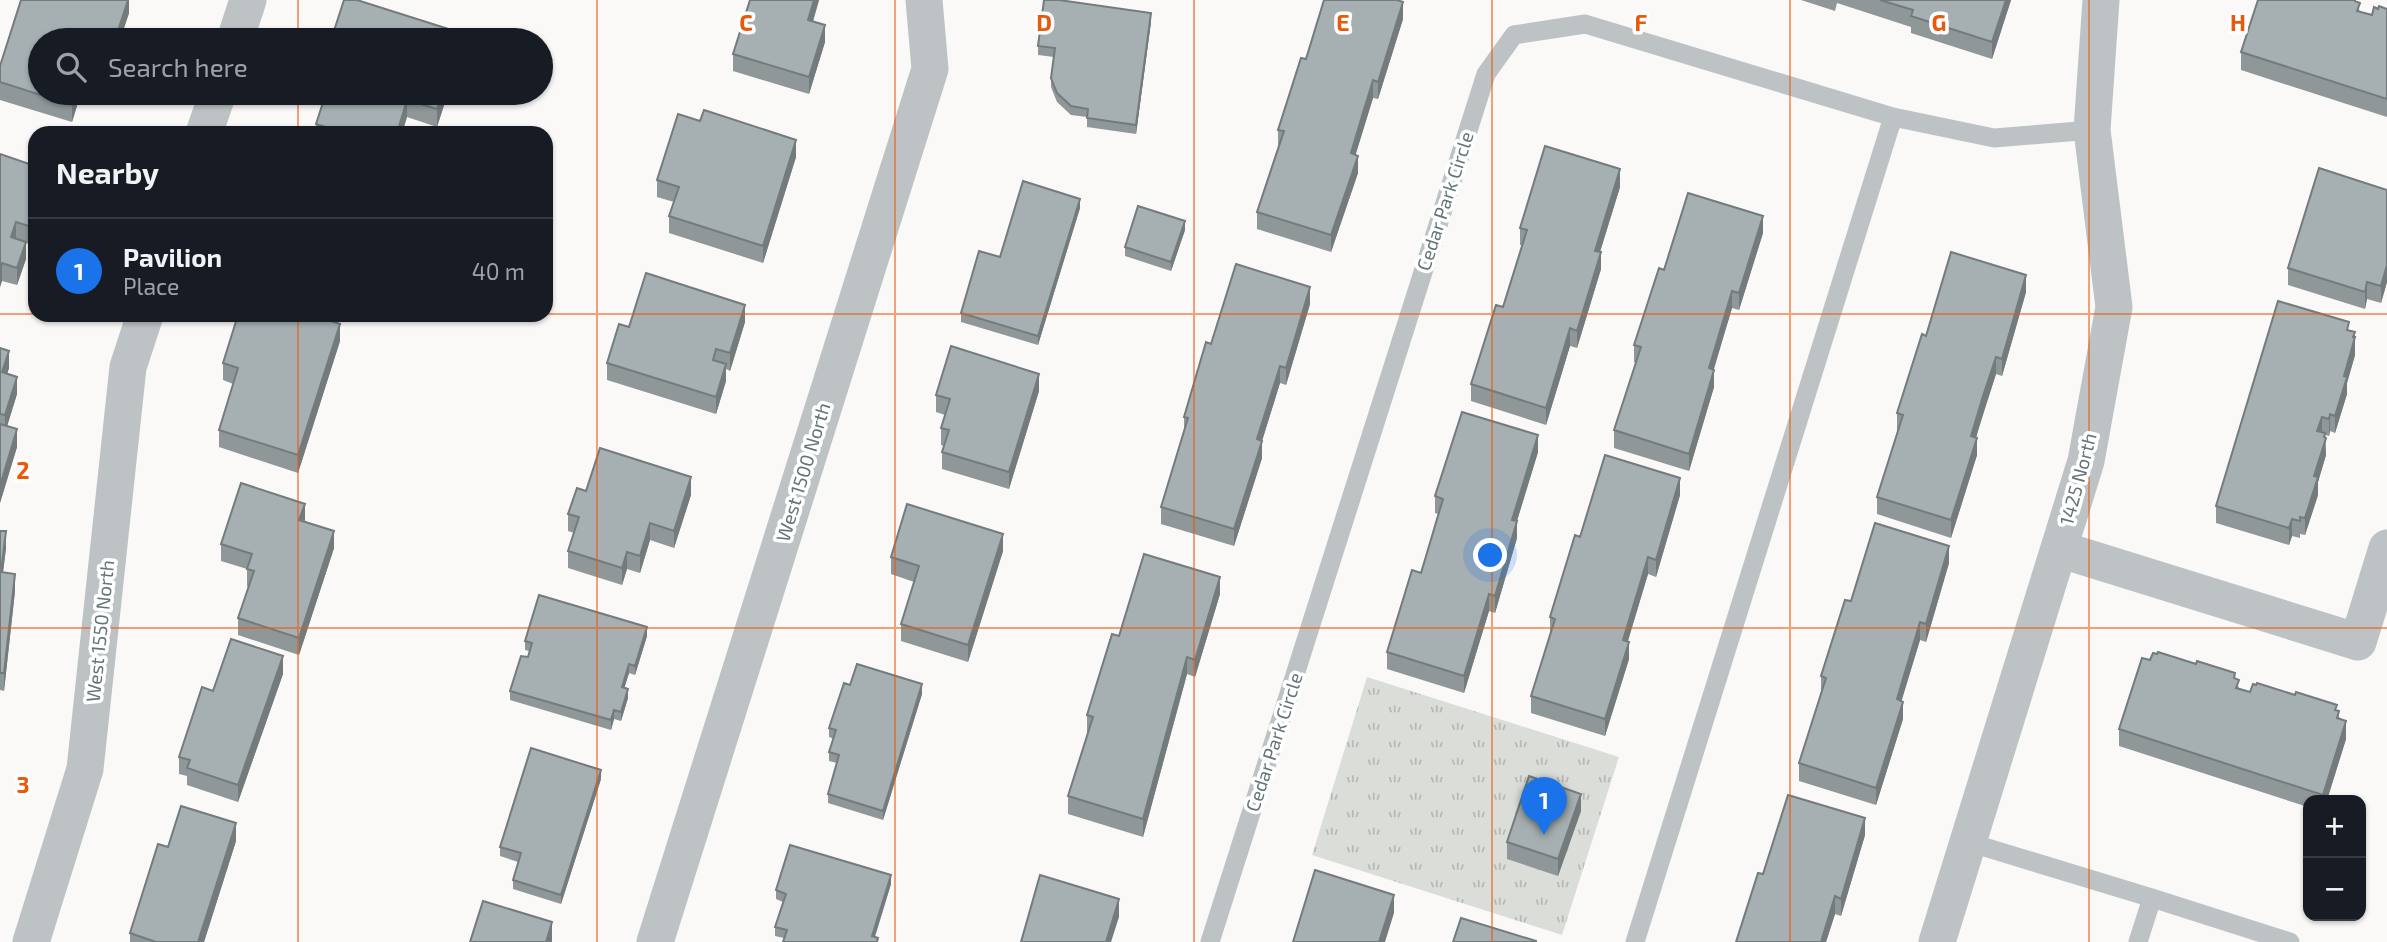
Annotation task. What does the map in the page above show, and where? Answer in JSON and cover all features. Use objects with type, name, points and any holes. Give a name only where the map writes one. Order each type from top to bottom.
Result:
[{"type":"street","points":[[239,28],[248,0]]},
{"type":"street","name":"West 1500 North","points":[[655,942],[930,69],[924,0]]},
{"type":"street","name":"1425 North","points":[[1937,942],[2086,461],[2114,307],[2092,130],[2101,0]]},
{"type":"street","points":[[207,126],[214,105]]},
{"type":"street","name":"West 1550 North","points":[[31,942],[85,769],[128,367],[143,322]]},
{"type":"street","points":[[2059,550],[2358,642],[2387,548]]},
{"type":"lane","name":"Cedar Park Circle","points":[[1210,942],[1486,74],[1514,35],[1585,24],[1893,117],[1994,138],[2092,130]]},
{"type":"lane","points":[[1635,942],[1893,117]]},
{"type":"lane","points":[[1968,842],[2290,942]]},
{"type":"lane","points":[[2138,942],[2152,898]]},
{"type":"green space","points":[[1367,677],[1619,757],[1562,935],[1312,855]]},
{"type":"building","points":[[21,0],[128,0],[119,28],[28,28],[28,91],[0,82],[0,66]]},
{"type":"building","points":[[344,0],[357,0],[445,28],[335,28]]},
{"type":"building","points":[[750,0],[814,0],[808,20],[825,25],[809,77],[733,54]]},
{"type":"building","points":[[1044,0],[1151,13],[1136,125],[1087,118],[1088,109],[1071,106],[1057,93],[1051,78],[1055,48],[1038,46]]},
{"type":"building","points":[[1324,0],[1403,2],[1378,82],[1373,80],[1351,153],[1358,156],[1331,235],[1257,212],[1284,131],[1278,130],[1301,58],[1306,59]]},
{"type":"building","points":[[1880,0],[2006,0],[1992,42],[1911,16],[1913,10]]},
{"type":"building","points":[[2258,0],[2355,0],[2360,3],[2357,11],[2372,15],[2374,7],[2387,9],[2387,99],[2241,52]]},
{"type":"building","points":[[322,105],[405,105],[399,126],[316,124]]},
{"type":"building","points":[[704,110],[796,140],[763,246],[669,216],[679,187],[657,180],[678,114],[700,121]]},
{"type":"building","points":[[1545,146],[1620,169],[1595,251],[1601,252],[1577,331],[1570,328],[1546,408],[1471,384],[1496,305],[1503,307],[1527,230],[1520,228]]},
{"type":"building","points":[[0,154],[28,164],[28,226],[16,222],[11,237],[26,242],[17,268],[2,263],[0,270]]},
{"type":"building","points":[[2319,168],[2387,190],[2387,265],[2381,286],[2367,282],[2365,292],[2288,268]]},
{"type":"building","points":[[1023,181],[1080,199],[1038,336],[961,313],[979,251],[1000,257]]},
{"type":"building","points":[[1688,193],[1763,216],[1739,293],[1732,291],[1709,368],[1714,370],[1689,454],[1614,430],[1641,347],[1634,345],[1659,268],[1664,270]]},
{"type":"building","points":[[1138,206],[1185,221],[1171,262],[1125,247]]},
{"type":"building","points":[[1951,252],[2026,275],[2002,359],[1996,357],[1983,396],[1971,436],[1977,438],[1951,520],[1877,497],[1903,415],[1897,413],[1922,334],[1926,336]]},
{"type":"building","points":[[1236,264],[1310,287],[1286,368],[1280,366],[1257,439],[1262,441],[1234,529],[1161,507],[1188,418],[1184,417],[1206,342],[1211,344]]},
{"type":"building","points":[[646,273],[745,305],[730,353],[716,349],[713,360],[726,364],[716,397],[607,363],[619,324],[629,327]]},
{"type":"building","points":[[2278,301],[2349,322],[2347,330],[2355,332],[2344,376],[2347,377],[2335,416],[2330,414],[2329,419],[2322,417],[2317,431],[2325,433],[2326,438],[2314,476],[2318,477],[2305,518],[2300,517],[2300,521],[2292,519],[2289,528],[2216,506]]},
{"type":"building","points":[[236,322],[340,324],[298,455],[219,430],[238,368],[223,363]]},
{"type":"building","points":[[951,346],[1039,374],[1009,472],[942,452],[949,430],[941,428],[950,399],[936,395]]},
{"type":"building","points":[[0,348],[9,351],[2,372],[17,377],[5,415],[0,414]]},
{"type":"building","points":[[1462,412],[1538,435],[1512,520],[1517,521],[1495,596],[1489,594],[1464,676],[1387,652],[1412,570],[1421,573],[1443,499],[1435,496]]},
{"type":"building","points":[[0,424],[17,429],[0,486]]},
{"type":"building","points":[[600,448],[691,477],[674,531],[650,523],[640,556],[627,552],[622,568],[568,551],[579,517],[568,514],[577,488],[586,491]]},
{"type":"building","points":[[1605,455],[1680,478],[1656,560],[1648,557],[1623,640],[1629,642],[1605,719],[1531,696],[1555,619],[1550,617],[1575,535],[1580,537]]},
{"type":"building","points":[[241,483],[305,504],[299,520],[334,531],[299,638],[238,618],[254,571],[247,569],[252,554],[221,544]]},
{"type":"building","points":[[907,504],[1003,534],[968,645],[901,624],[919,566],[891,557]]},
{"type":"building","points":[[1875,523],[1949,546],[1926,624],[1920,622],[1897,699],[1903,702],[1876,788],[1799,763],[1826,678],[1821,676],[1845,600],[1851,601]]},
{"type":"building","points":[[0,531],[6,531],[1,572],[15,574],[4,673],[0,673]]},
{"type":"building","points":[[1144,554],[1220,577],[1195,660],[1187,657],[1143,819],[1068,796],[1093,717],[1087,715],[1112,634],[1119,636]]},
{"type":"building","points":[[539,595],[647,627],[635,666],[629,664],[622,687],[628,689],[621,712],[614,710],[611,720],[510,691],[521,656],[528,657],[532,643],[525,641]]},
{"type":"building","points":[[231,639],[283,656],[238,785],[187,768],[190,760],[179,757],[202,687],[213,691]]},
{"type":"building","points":[[2158,652],[2196,664],[2197,661],[2235,673],[2234,678],[2239,680],[2236,688],[2250,692],[2253,684],[2257,683],[2337,705],[2337,718],[2346,721],[2323,795],[2119,729],[2142,658],[2150,660],[2153,653]]},
{"type":"building","points":[[857,664],[922,684],[883,811],[828,794],[839,755],[829,752],[836,730],[829,728],[844,683],[850,685]]},
{"type":"building","points":[[531,748],[601,770],[561,895],[513,880],[521,853],[500,847]]},
{"type":"building","points":[[1529,776],[1581,794],[1558,859],[1507,842]]},
{"type":"building","points":[[1788,795],[1865,818],[1841,899],[1835,896],[1821,942],[1736,942],[1758,873],[1763,874]]},
{"type":"building","points":[[181,806],[236,823],[198,942],[156,942],[130,933],[158,844],[168,847]]},
{"type":"building","points":[[790,845],[891,875],[872,936],[878,938],[877,942],[783,942],[787,930],[775,927],[786,894],[776,890]]},
{"type":"building","points":[[1315,870],[1394,895],[1379,942],[1293,942]]},
{"type":"building","points":[[1040,875],[1119,899],[1106,942],[1021,942]]},
{"type":"building","points":[[483,901],[552,922],[546,942],[470,942]]},
{"type":"building","points":[[1461,918],[1536,941],[1536,942],[1453,942]]},
{"type":"place","name":"Pavilion","points":[[1544,835]]}]
